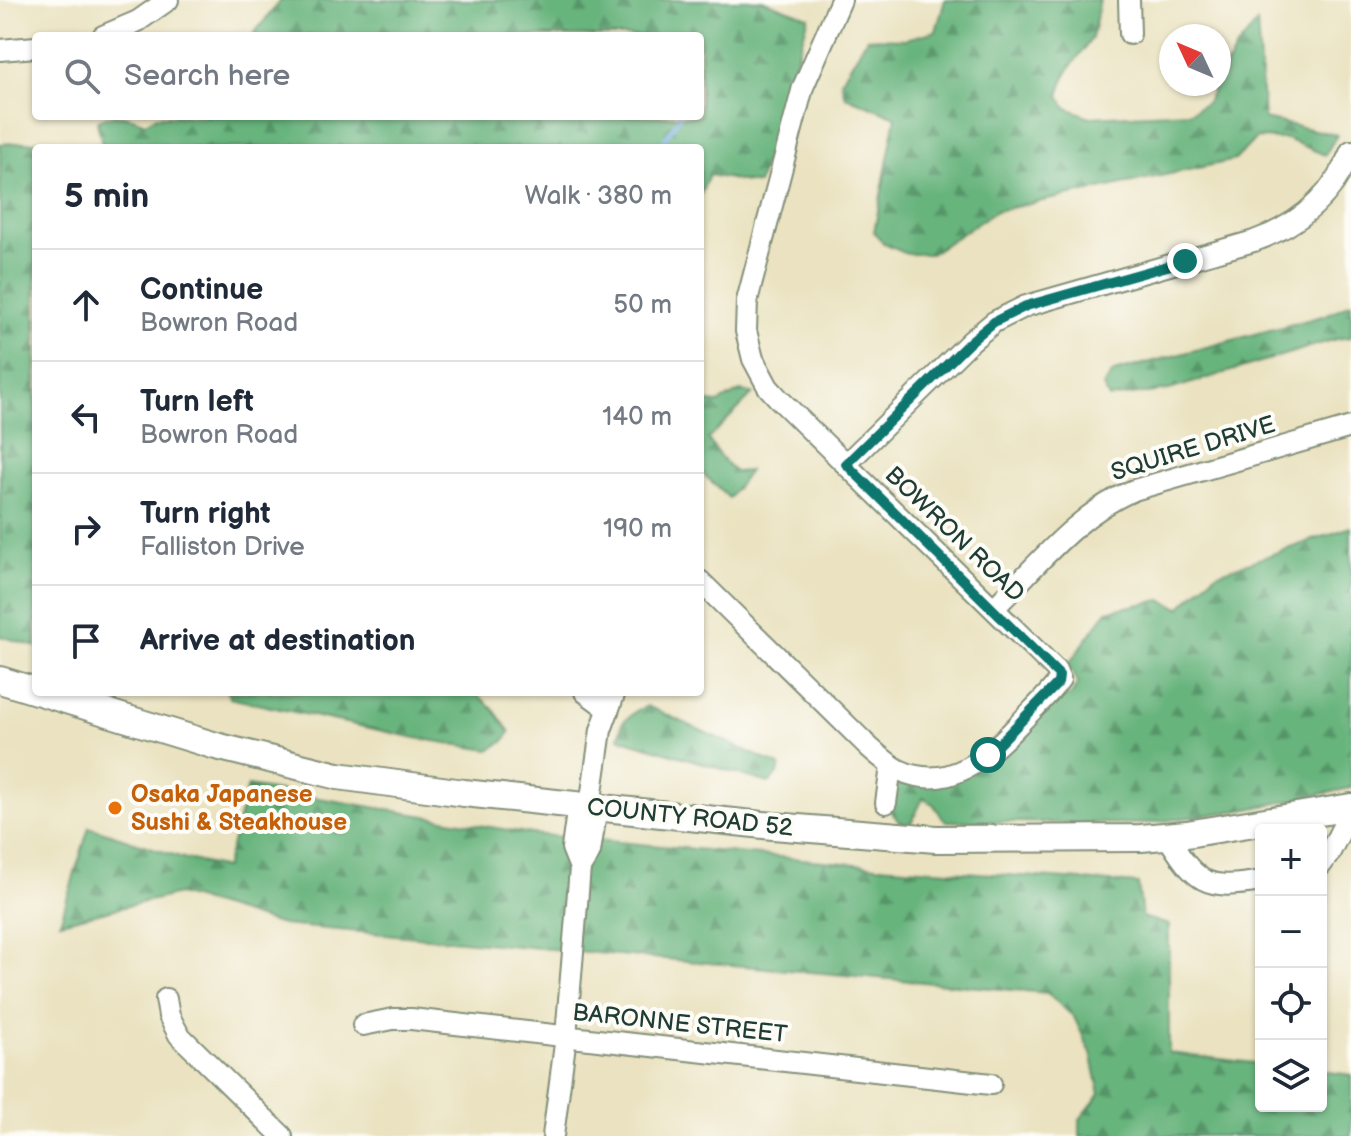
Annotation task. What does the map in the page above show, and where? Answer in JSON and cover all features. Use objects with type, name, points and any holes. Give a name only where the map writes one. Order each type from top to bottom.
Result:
[{"type":"main road","name":"COUNTY ROAD 52","points":[[0,680],[32,689]]},
{"type":"main road","name":"COUNTY ROAD 52","points":[[55,696],[292,766],[383,783],[889,837],[1032,839],[1167,836],[1351,808]]},
{"type":"street","points":[[112,32],[138,21],[168,0]]},
{"type":"street","name":"BOWRON ROAD","points":[[704,589],[891,766],[905,772],[926,776],[961,772],[988,755],[1058,683],[1056,670],[768,387],[753,359],[746,331],[750,287],[797,107],[841,0]]},
{"type":"street","points":[[1129,0],[1130,34]]},
{"type":"street","points":[[0,50],[32,47]]},
{"type":"street","points":[[846,464],[994,322],[1026,306],[1254,241],[1282,229],[1319,201],[1339,176],[1351,151]]},
{"type":"street","name":"SQUIRE DRIVE","points":[[994,608],[1088,516],[1111,500],[1134,490],[1351,427]]},
{"type":"street","points":[[553,1136],[566,1036],[580,868],[572,848],[588,806],[601,730],[612,700]]},
{"type":"street","points":[[886,803],[891,766]]},
{"type":"street","points":[[1327,857],[1351,808]]},
{"type":"street","points":[[1167,836],[1189,871],[1203,881],[1238,885],[1255,882]]},
{"type":"street","points":[[166,999],[169,1016],[179,1035],[282,1136]]},
{"type":"street","name":"BARONNE STREET","points":[[363,1025],[411,1019],[991,1084]]},
{"type":"green space","points":[[281,0],[762,0],[809,17],[758,184],[709,175],[704,187],[704,144],[102,144],[97,122],[100,120],[145,123],[150,120],[704,120],[704,32],[255,32]]},
{"type":"green space","points":[[945,0],[1100,0],[1092,38],[1066,73],[1059,96],[1067,108],[1090,117],[1191,112],[1207,102],[1210,96],[1231,96],[1231,57],[1257,23],[1264,119],[1337,135],[1325,155],[1287,139],[1256,138],[1235,160],[996,211],[930,254],[907,254],[884,244],[874,232],[896,117],[845,96],[841,81],[867,38],[906,39],[936,31]]},
{"type":"green space","points":[[48,141],[49,144],[32,144],[32,646],[0,636],[0,144]]},
{"type":"green space","points":[[1351,303],[1351,337],[1169,390],[1109,398],[1103,386],[1114,372],[1326,315]]},
{"type":"green space","points":[[740,391],[753,394],[708,439],[735,472],[749,471],[729,498],[704,475],[704,401],[718,403]]},
{"type":"green space","points":[[1351,527],[1351,788],[1249,809],[1142,824],[945,821],[933,804],[923,798],[910,825],[899,822],[889,808],[899,781],[932,784],[1054,700],[1071,695],[1078,683],[1068,665],[1107,611],[1161,600],[1180,608],[1215,574]]},
{"type":"green space","points":[[479,696],[510,732],[503,742],[489,750],[416,738],[229,698]]},
{"type":"green space","points":[[647,706],[780,766],[778,774],[769,783],[619,738],[622,723]]},
{"type":"green space","points":[[248,786],[532,834],[877,866],[1138,884],[1142,917],[1169,925],[1169,1053],[1255,1063],[1255,1112],[1327,1112],[1327,1072],[1351,1075],[1351,1136],[1080,1136],[1080,1119],[1100,1094],[1091,1053],[1074,1017],[1047,993],[282,925],[178,894],[60,922],[89,827],[183,858],[225,868]]},
{"type":"waterway","points":[[661,144],[677,120]]},
{"type":"place","name":"Osaka Japanese Sushi & Steakhouse","points":[[115,808]]},
{"type":"route","points":[[988,755],[1058,683],[1059,675],[846,464],[994,322],[1026,306],[1185,261]]}]
